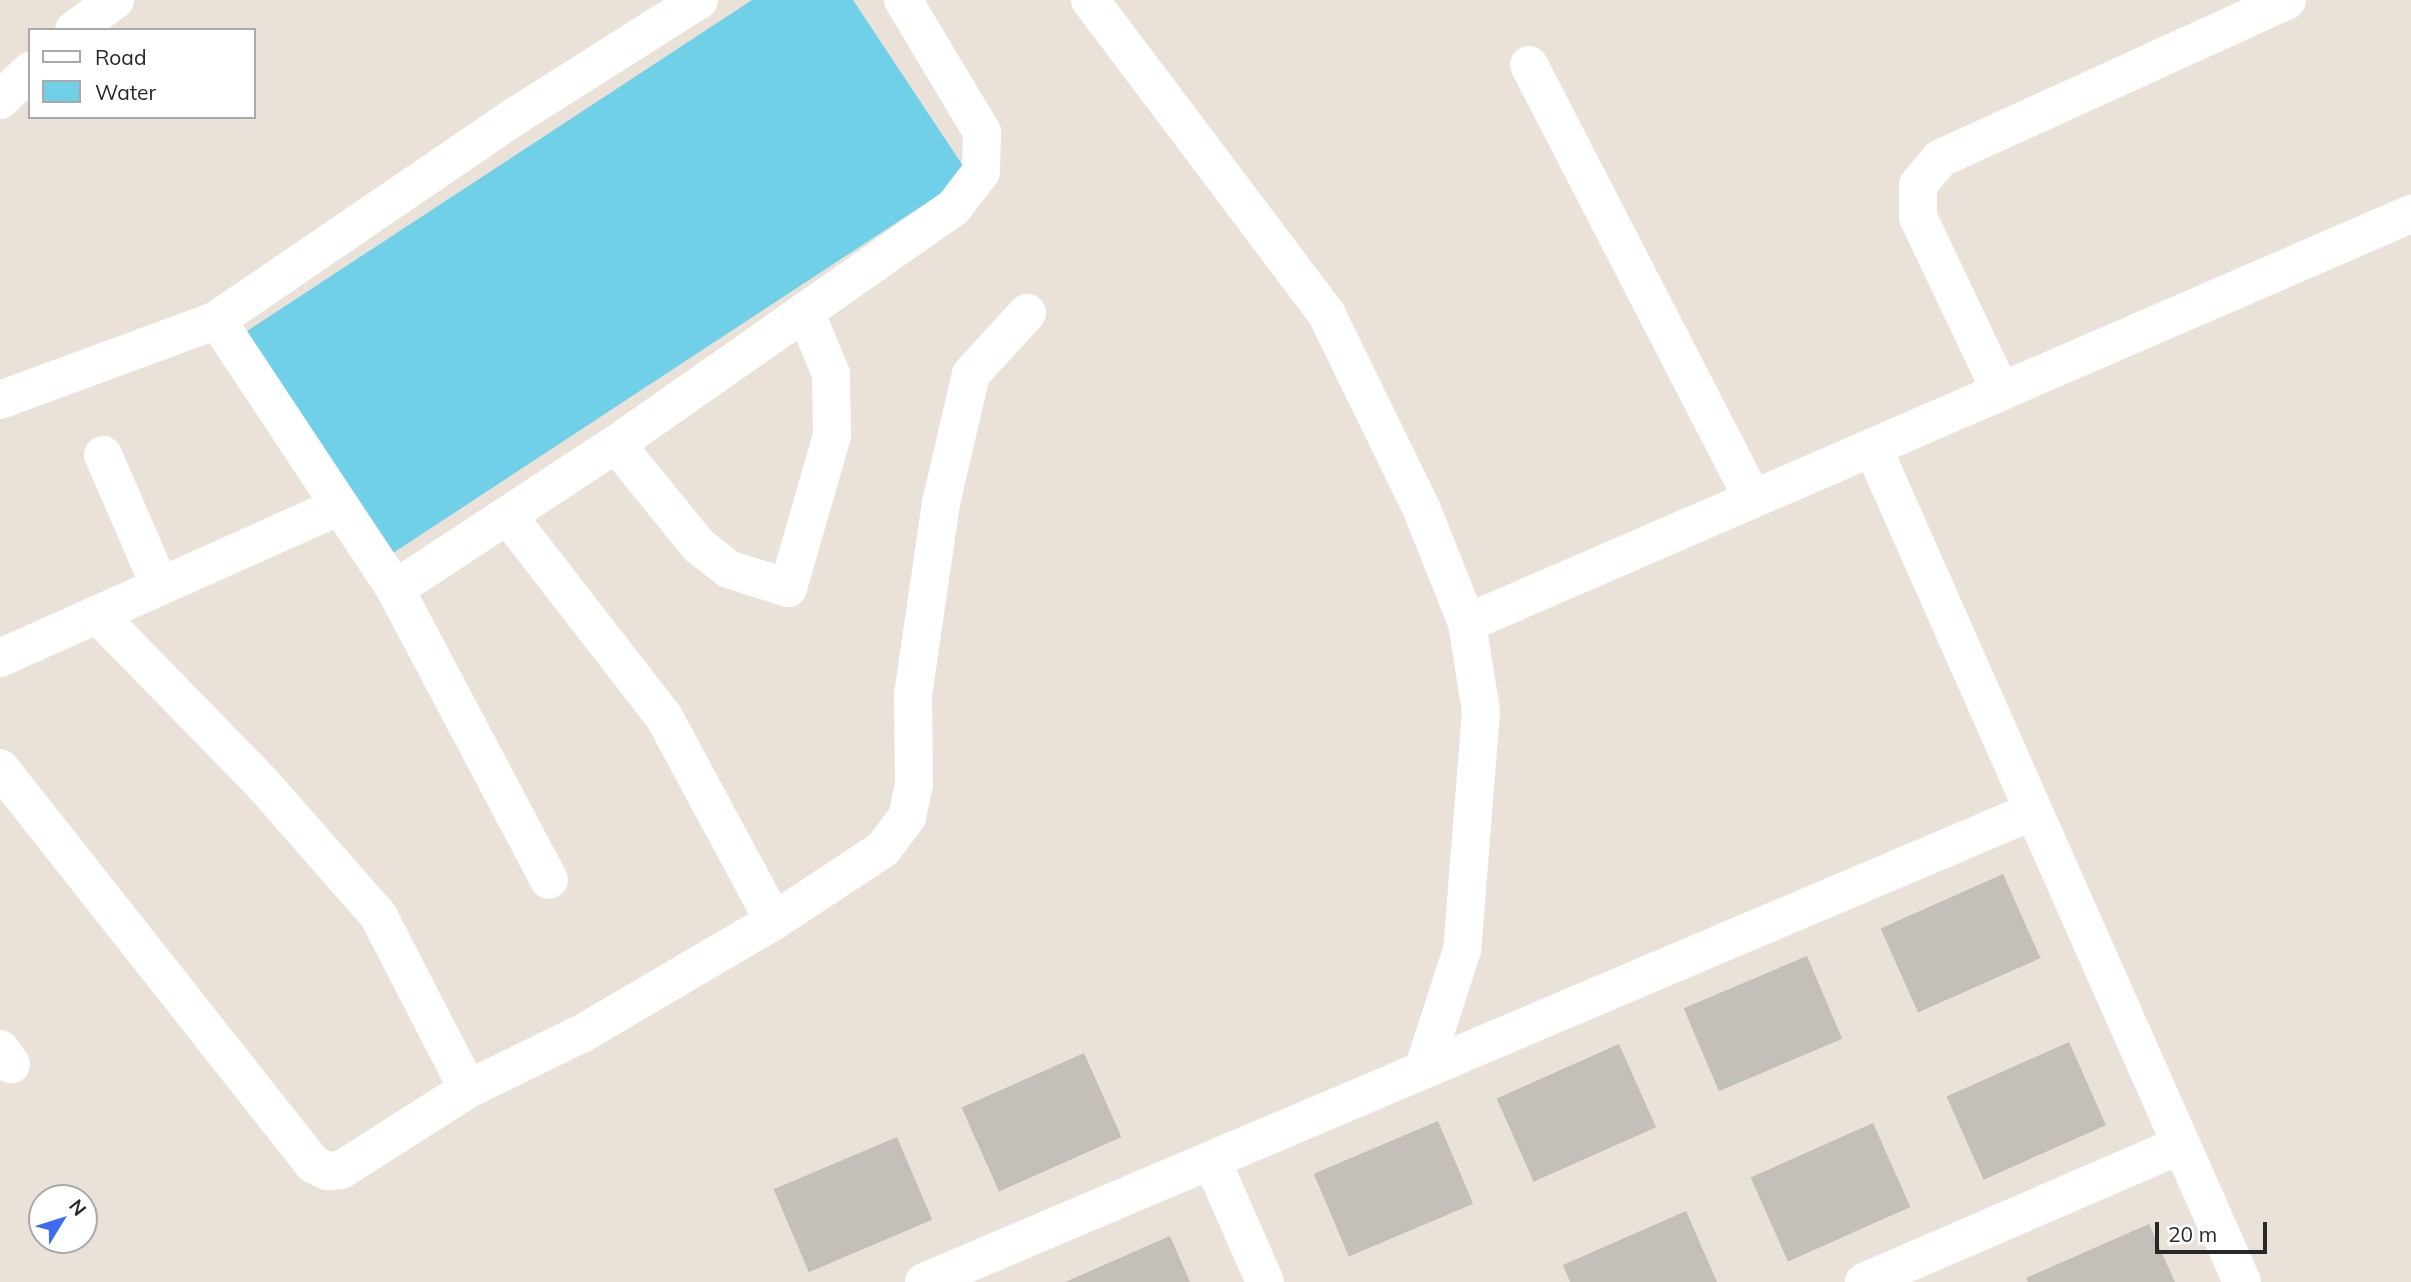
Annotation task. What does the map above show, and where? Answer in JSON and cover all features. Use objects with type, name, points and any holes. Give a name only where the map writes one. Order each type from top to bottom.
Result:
[{"type":"street","points":[[77,28],[115,0]]},
{"type":"street","points":[[0,400],[217,320],[517,116],[699,0]]},
{"type":"street","points":[[395,589],[616,444],[954,207],[981,172],[982,132],[903,0]]},
{"type":"street","points":[[1090,0],[1327,315],[1422,510],[1467,623],[1481,711],[1462,950],[1423,1070]]},
{"type":"street","points":[[2001,392],[1918,217],[1918,185],[1941,158],[2287,0]]},
{"type":"street","points":[[1529,65],[1753,499]]},
{"type":"street","points":[[0,100],[28,73]]},
{"type":"street","points":[[1467,623],[2411,215]]},
{"type":"street","points":[[616,444],[699,546],[729,569],[788,588],[832,436],[831,374],[804,311]]},
{"type":"street","points":[[0,768],[313,1164],[327,1171],[341,1170],[468,1088],[583,1033],[863,866],[907,817],[914,785],[913,695],[941,503],[971,374],[1027,313]]},
{"type":"street","points":[[217,320],[338,507],[395,589],[549,880]]},
{"type":"street","points":[[1873,448],[2242,1282]]},
{"type":"street","points":[[103,455],[160,586]]},
{"type":"street","points":[[0,658],[338,507]]},
{"type":"street","points":[[508,516],[664,717],[774,921]]},
{"type":"street","points":[[98,615],[261,782],[378,915],[468,1088]]},
{"type":"street","points":[[924,1282],[2033,811]]},
{"type":"street","points":[[1864,1282],[2181,1145]]},
{"type":"street","points":[[1212,1161],[1265,1282]]},
{"type":"water","points":[[752,0],[853,0],[969,175],[390,555],[244,333]]},
{"type":"building","points":[[2003,874],[2040,958],[1918,1013],[1881,929]]},
{"type":"building","points":[[1807,956],[1842,1039],[1719,1091],[1684,1008]]},
{"type":"building","points":[[2069,1042],[2106,1125],[1984,1180],[1947,1097]]},
{"type":"building","points":[[1619,1044],[1656,1127],[1534,1182],[1497,1099]]},
{"type":"building","points":[[1084,1053],[1121,1137],[999,1192],[962,1108]]},
{"type":"building","points":[[1438,1121],[1473,1204],[1349,1257],[1314,1174]]},
{"type":"building","points":[[1873,1123],[1910,1207],[1788,1262],[1751,1178]]},
{"type":"building","points":[[897,1137],[932,1220],[809,1272],[774,1189]]},
{"type":"building","points":[[1686,1211],[1717,1282],[1570,1282],[1563,1265]]},
{"type":"building","points":[[2149,1224],[2175,1282],[2028,1282],[2026,1278]]},
{"type":"building","points":[[1170,1236],[1190,1282],[1065,1282]]}]
